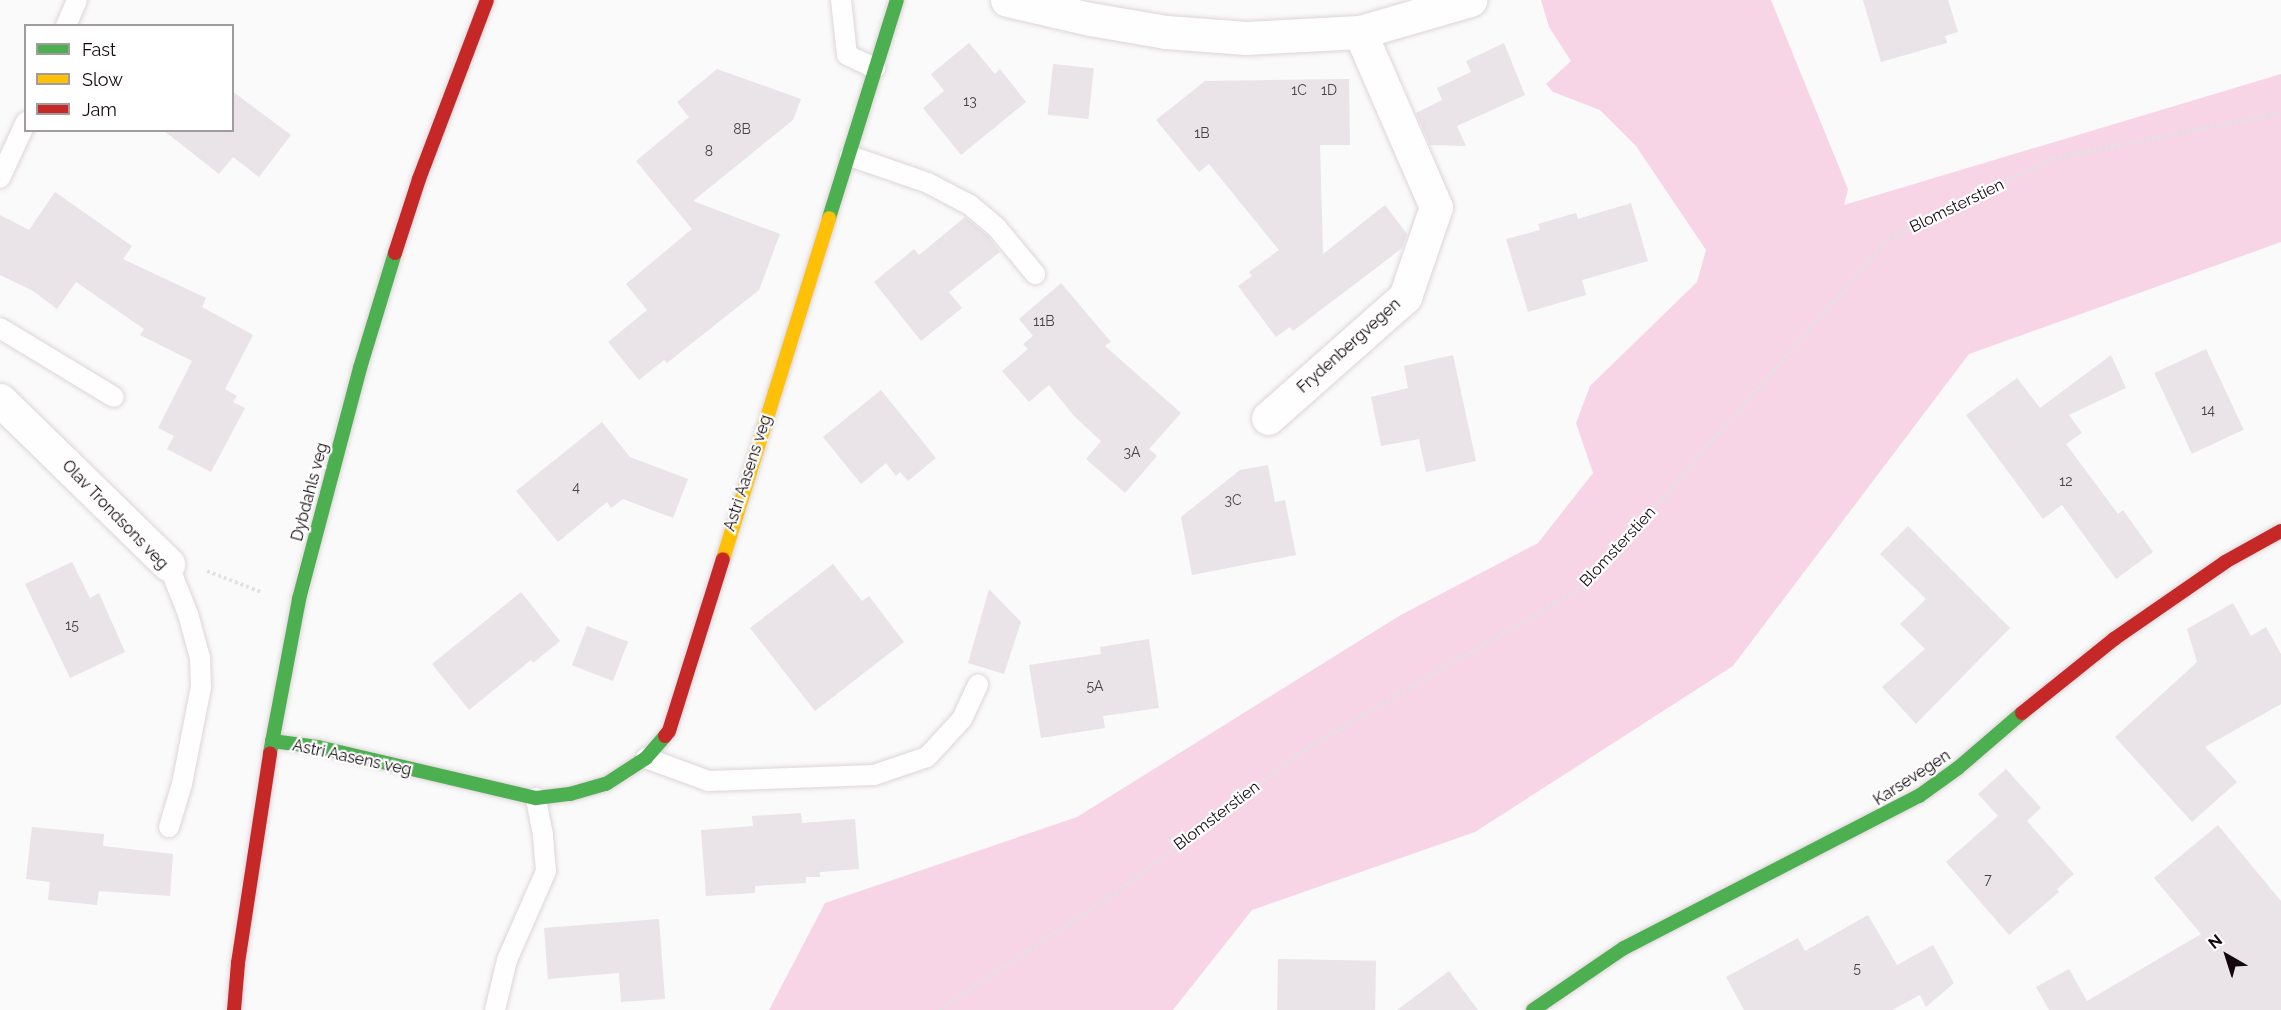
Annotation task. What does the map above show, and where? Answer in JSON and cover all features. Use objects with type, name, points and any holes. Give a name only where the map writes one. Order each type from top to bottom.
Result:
[{"type":"street","name":"Dybdahls veg","points":[[234,1010],[238,963],[272,741],[299,599],[360,368],[420,180],[487,0]]},
{"type":"street","name":"Astri Aasens veg","points":[[272,741],[318,747],[536,798],[570,794],[606,784],[646,758],[669,731],[714,579],[850,156],[897,0]]},
{"type":"street","points":[[1007,0],[1166,32],[1246,38],[1360,32],[1470,0]]},
{"type":"street","name":"Frydenbergvegen","points":[[1268,418],[1405,297],[1436,207],[1360,32]]},
{"type":"street","name":"Olav Trondsons veg","points":[[0,400],[168,564]]},
{"type":"street","name":"Karsevegen","points":[[1533,1010],[1624,948],[1873,822],[1919,796],[1958,768],[2060,681],[2114,639],[2225,562],[2281,531]]},
{"type":"lane","points":[[67,24],[77,0]]},
{"type":"lane","points":[[841,0],[847,56],[875,68]]},
{"type":"lane","points":[[0,178],[24,126]]},
{"type":"lane","points":[[850,156],[928,183],[970,205],[997,228],[1035,274]]},
{"type":"lane","points":[[0,328],[114,397]]},
{"type":"lane","name":"Olav Trondsons veg","points":[[168,564],[188,614],[201,658],[201,687],[182,784],[169,827]]},
{"type":"lane","points":[[646,758],[709,781],[874,775],[927,757],[962,719],[978,684]]},
{"type":"lane","points":[[495,1010],[507,960],[546,871],[543,835],[536,798]]},
{"type":"path","name":"Blomsterstien","points":[[939,1010],[1116,893],[1304,750],[1588,584],[1888,239],[2052,159],[2281,113]]},
{"type":"path","points":[[168,564],[196,566],[258,592],[268,593]]},
{"type":"shaded area","points":[[1541,0],[1771,0],[1848,189],[1844,205],[2281,74],[2281,242],[1969,354],[1733,666],[1475,832],[1252,910],[1173,1010],[769,1010],[825,903],[1077,817],[1399,616],[1538,543],[1593,473],[1576,423],[1590,386],[1697,282],[1706,250],[1636,146],[1600,110],[1553,92],[1546,84],[1571,61],[1549,27]]},
{"type":"building","points":[[1863,0],[1948,0],[1958,32],[1945,36],[1947,43],[1881,62]]},
{"type":"building","points":[[969,43],[995,74],[1000,69],[1026,102],[961,155],[923,108],[944,91],[931,74]]},
{"type":"building","points":[[1504,43],[1525,95],[1457,126],[1466,146],[1430,145],[1416,113],[1442,100],[1437,88],[1471,72],[1466,61]]},
{"type":"building","points":[[1053,64],[1094,68],[1088,119],[1048,115]]},
{"type":"building","points":[[717,69],[801,99],[793,120],[693,201],[780,234],[759,290],[667,363],[664,360],[639,380],[608,342],[647,310],[626,284],[692,229],[636,161],[689,117],[677,102]]},
{"type":"building","points":[[1349,79],[1350,145],[1320,145],[1323,254],[1385,205],[1407,234],[1402,248],[1293,331],[1290,327],[1276,337],[1238,286],[1252,276],[1249,272],[1279,250],[1209,164],[1199,172],[1156,120],[1205,81]]},
{"type":"building","points":[[234,92],[291,135],[259,177],[233,157],[219,174],[166,132],[234,132]]},
{"type":"building","points":[[55,192],[132,246],[123,259],[206,298],[202,307],[253,335],[225,389],[237,396],[233,402],[245,408],[211,472],[167,449],[174,436],[158,428],[192,361],[140,335],[144,329],[76,282],[57,309],[33,291],[0,275],[0,215],[29,230]]},
{"type":"building","points":[[1631,203],[1648,261],[1582,280],[1586,295],[1528,312],[1506,239],[1540,230],[1538,224],[1576,213],[1578,219]]},
{"type":"building","points":[[965,217],[987,235],[1000,252],[949,292],[962,308],[921,341],[874,282],[914,249],[919,255]]},
{"type":"building","points":[[1061,283],[1111,342],[1105,346],[1181,413],[1149,449],[1157,456],[1125,493],[1086,459],[1101,441],[1074,416],[1049,385],[1029,402],[1002,371],[1028,349],[1023,344],[1033,336],[1019,319]]},
{"type":"building","points":[[2206,349],[2244,430],[2192,454],[2154,373]]},
{"type":"building","points":[[1453,355],[1476,461],[1426,472],[1419,439],[1381,446],[1371,397],[1408,388],[1404,366]]},
{"type":"building","points":[[2111,355],[2126,388],[2069,415],[2082,433],[2066,444],[2118,514],[2123,510],[2153,552],[2116,579],[2062,505],[2043,519],[1966,415],[2017,378],[2040,408]]},
{"type":"building","points":[[881,390],[936,458],[908,481],[900,472],[896,476],[886,463],[861,484],[823,437]]},
{"type":"building","points":[[602,422],[630,457],[688,479],[673,518],[623,499],[611,508],[607,502],[558,542],[516,491]]},
{"type":"building","points":[[1268,465],[1275,502],[1285,500],[1296,555],[1192,575],[1181,517],[1240,470]]},
{"type":"building","points":[[1908,526],[2010,628],[1916,724],[1882,687],[1925,649],[1900,624],[1926,599],[1880,554]]},
{"type":"building","points":[[72,562],[90,598],[99,593],[125,652],[70,678],[25,584]]},
{"type":"building","points":[[833,564],[862,601],[869,596],[904,642],[815,711],[750,628]]},
{"type":"building","points":[[989,589],[1021,622],[1004,674],[968,663]]},
{"type":"building","points":[[521,592],[560,641],[533,663],[531,660],[469,710],[432,664]]},
{"type":"building","points":[[2233,603],[2251,636],[2266,627],[2281,654],[2281,704],[2205,747],[2237,782],[2192,822],[2115,737],[2197,662],[2187,629]]},
{"type":"building","points":[[587,626],[628,642],[613,681],[572,665]]},
{"type":"building","points":[[1149,639],[1159,708],[1103,716],[1105,728],[1041,738],[1029,665],[1101,654],[1100,647]]},
{"type":"building","points":[[2006,769],[2041,808],[2027,821],[2074,874],[2057,889],[2059,892],[2009,935],[1946,862],[1998,816],[1978,794]]},
{"type":"building","points":[[801,813],[802,823],[855,819],[859,869],[820,872],[820,877],[806,877],[806,883],[755,886],[755,893],[706,896],[701,830],[753,826],[752,816]]},
{"type":"building","points":[[2218,825],[2281,901],[2281,1010],[2049,1010],[2036,987],[2069,969],[2087,1001],[2201,934],[2154,878]]},
{"type":"building","points":[[32,827],[104,834],[103,846],[173,854],[170,896],[99,891],[97,905],[48,900],[50,882],[26,879]]},
{"type":"building","points":[[1868,915],[1897,965],[1933,945],[1954,983],[1926,1007],[1920,995],[1892,1010],[1744,1010],[1726,977],[1798,938],[1805,951]]},
{"type":"building","points":[[659,919],[665,999],[621,1002],[619,973],[548,979],[544,928]]},
{"type":"building","points":[[1278,959],[1376,961],[1375,1010],[1277,1010]]},
{"type":"building","points":[[1449,971],[1478,1010],[1397,1010]]},
{"type":"traffic: fast","points":[[829,218],[897,0]]},
{"type":"traffic: fast","points":[[270,753],[299,599],[360,368],[395,253]]},
{"type":"traffic: fast","points":[[1533,1010],[1624,948],[1919,796],[1958,768],[2022,713]]},
{"type":"traffic: fast","points":[[272,741],[318,747],[536,798],[570,794],[606,784],[646,758],[665,736]]},
{"type":"traffic: slow","points":[[723,559],[829,218]]},
{"type":"traffic: jam","points":[[395,253],[419,179],[487,0]]},
{"type":"traffic: jam","points":[[2022,713],[2114,639],[2225,562],[2281,531]]},
{"type":"traffic: jam","points":[[665,736],[669,731],[723,559]]},
{"type":"traffic: jam","points":[[234,1010],[238,963],[270,753]]}]
